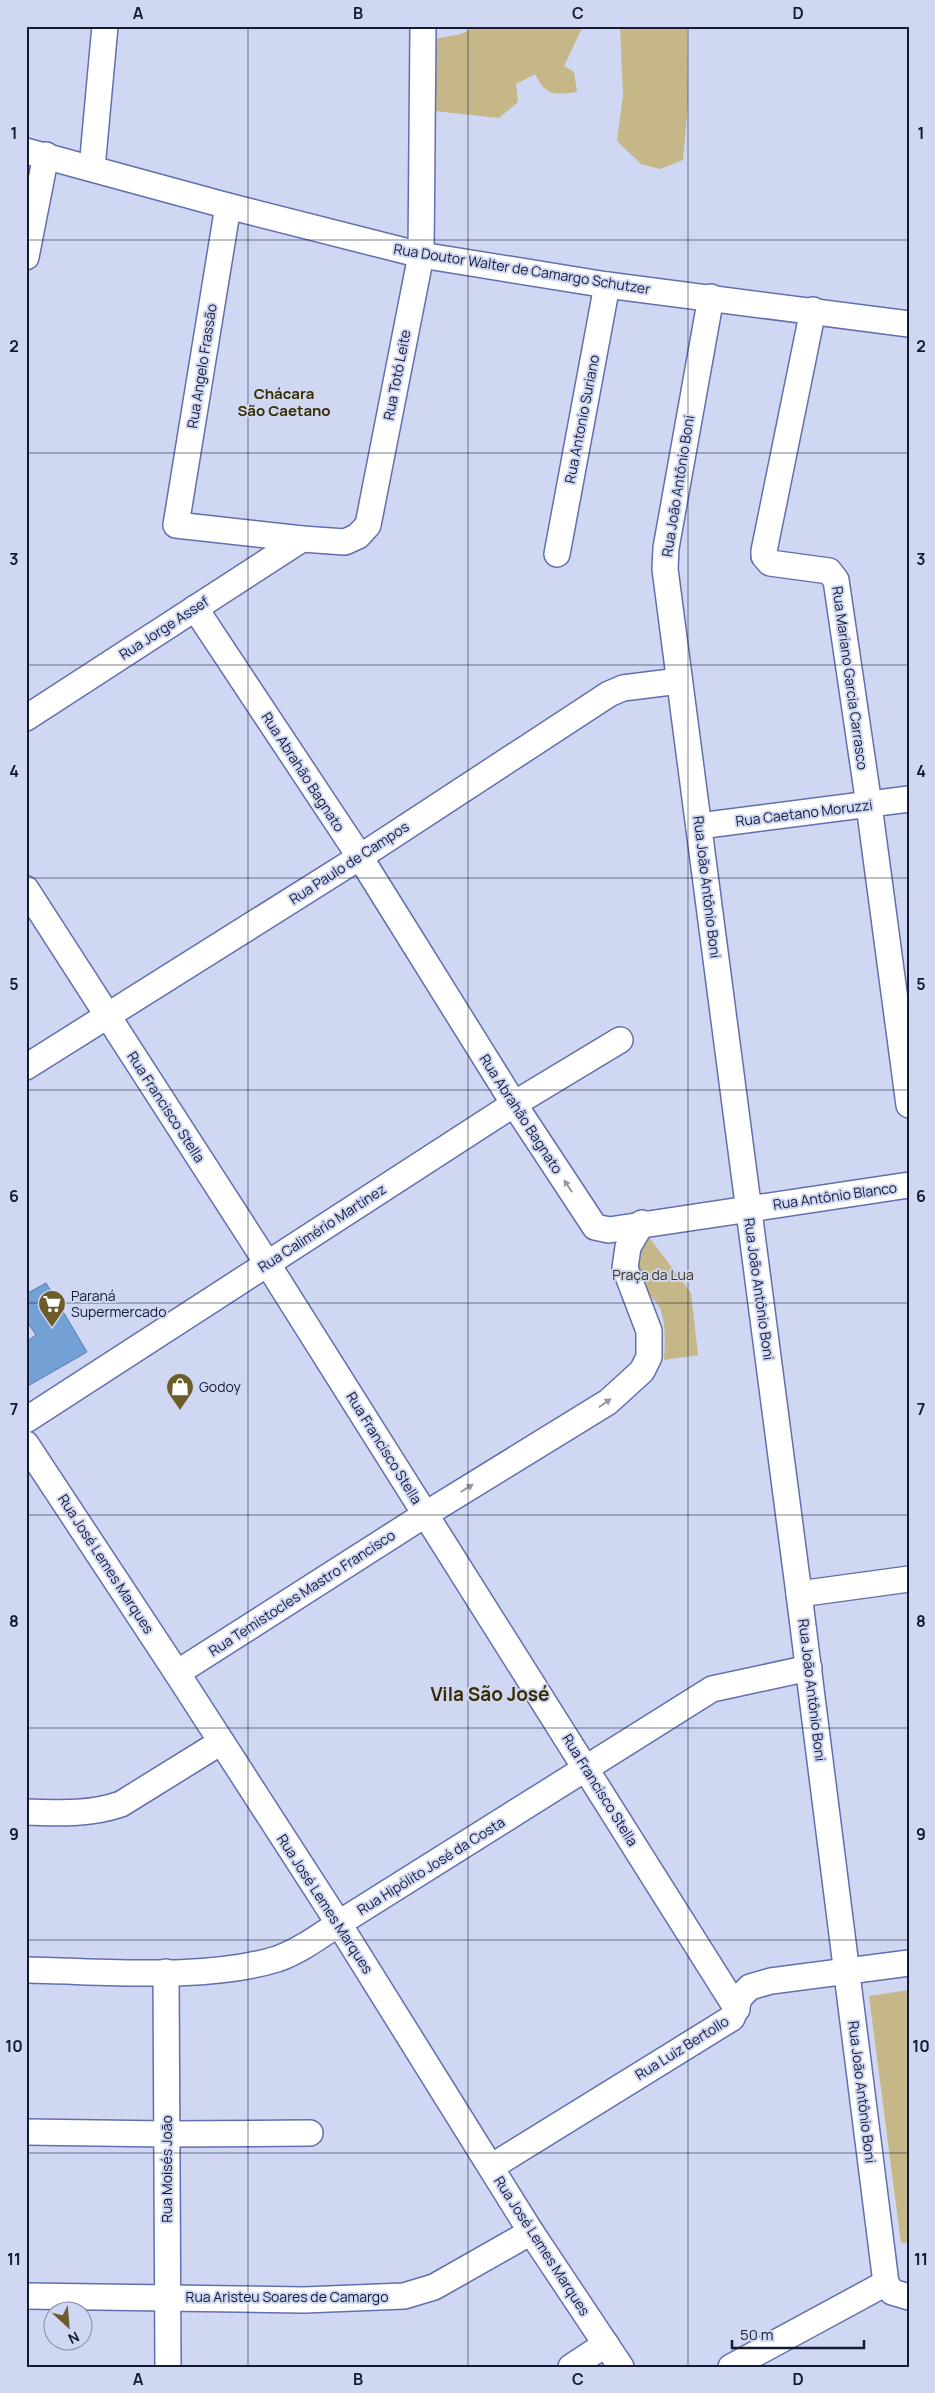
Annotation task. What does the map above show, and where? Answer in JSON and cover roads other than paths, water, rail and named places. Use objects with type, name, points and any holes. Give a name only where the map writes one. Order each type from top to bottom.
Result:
[{"type":"street","points":[[92,168],[104,26]]},
{"type":"street","name":"Rua Totó Leite","points":[[176,525],[302,540],[345,542],[358,536],[368,525],[421,255],[423,26]]},
{"type":"street","points":[[26,257],[36,153]]},
{"type":"street","name":"Rua Doutor Walter de Camargo Schutzer","points":[[36,153],[228,206],[421,255],[607,285],[813,310],[909,324]]},
{"type":"street","name":"Rua Angelo Frassão","points":[[176,525],[228,206]]},
{"type":"street","name":"Rua Antonio Suriano","points":[[557,554],[607,285]]},
{"type":"street","name":"Rua João Antônio Boni","points":[[711,297],[666,548],[665,569],[800,1594],[886,2283]]},
{"type":"street","name":"Rua Mariano Garcia Carrasco","points":[[813,310],[764,556],[770,563],[829,571],[836,580],[869,805],[909,1105]]},
{"type":"street","name":"Rua Jorge Assef","points":[[26,718],[302,540]]},
{"type":"street","name":"Rua Abrahão Bagnato","points":[[195,608],[360,857],[514,1104],[594,1227],[609,1230],[642,1223]]},
{"type":"street","name":"Rua Paulo de Campos","points":[[26,1067],[360,857],[609,694],[623,688],[679,681]]},
{"type":"street","name":"Rua Caetano Moruzzi","points":[[699,826],[909,799]]},
{"type":"street","name":"Rua Francisco Stella","points":[[26,889],[267,1263],[737,2010]]},
{"type":"street","name":"Rua Calimério Martinez","points":[[26,1420],[514,1104],[620,1040]]},
{"type":"street","name":"Rua Antônio Blanco","points":[[642,1223],[909,1185]]},
{"type":"street","points":[[426,1514],[608,1402],[642,1371],[648,1357],[648,1331],[625,1268],[628,1247],[642,1223]]},
{"type":"street","name":"Rua José Lemes Marques","points":[[26,1444],[222,1742],[339,1924],[531,2232],[620,2367]]},
{"type":"street","name":"Rua Temistocles Mastro Francisco","points":[[177,1673],[426,1514]]},
{"type":"street","points":[[800,1594],[909,1579]]},
{"type":"street","name":"Rua Hipólito José da Costa","points":[[26,1970],[166,1972],[232,1969],[277,1958],[299,1948],[339,1924],[712,1689],[809,1668]]},
{"type":"street","points":[[26,1812],[79,1813],[102,1810],[120,1804],[222,1742]]},
{"type":"street","name":"Rua Luiz Bertollo","points":[[491,2167],[732,2018],[737,2010],[740,1997],[750,1987],[771,1981],[909,1963]]},
{"type":"street","name":"Rua Moisés João","points":[[166,1972],[168,2367]]},
{"type":"street","points":[[26,2132],[310,2133]]},
{"type":"street","name":"Rua Aristeu Soares de Camargo","points":[[26,2296],[304,2300],[404,2296],[434,2287],[531,2232]]},
{"type":"street","points":[[731,2367],[886,2283],[892,2292],[909,2297]]},
{"type":"street","points":[[571,2367],[606,2344]]},
{"type":"place","name":"Paraná Supermercado","points":[[52,1328]]},
{"type":"place","name":"Godoy","points":[[180,1411]]},
{"type":"district","name":"Chácara São Caetano","points":[[284,402]]},
{"type":"district","name":"Vila São José","points":[[490,1694]]},
{"type":"park label","name":"Praça da Lua","points":[[653,1275]]}]
